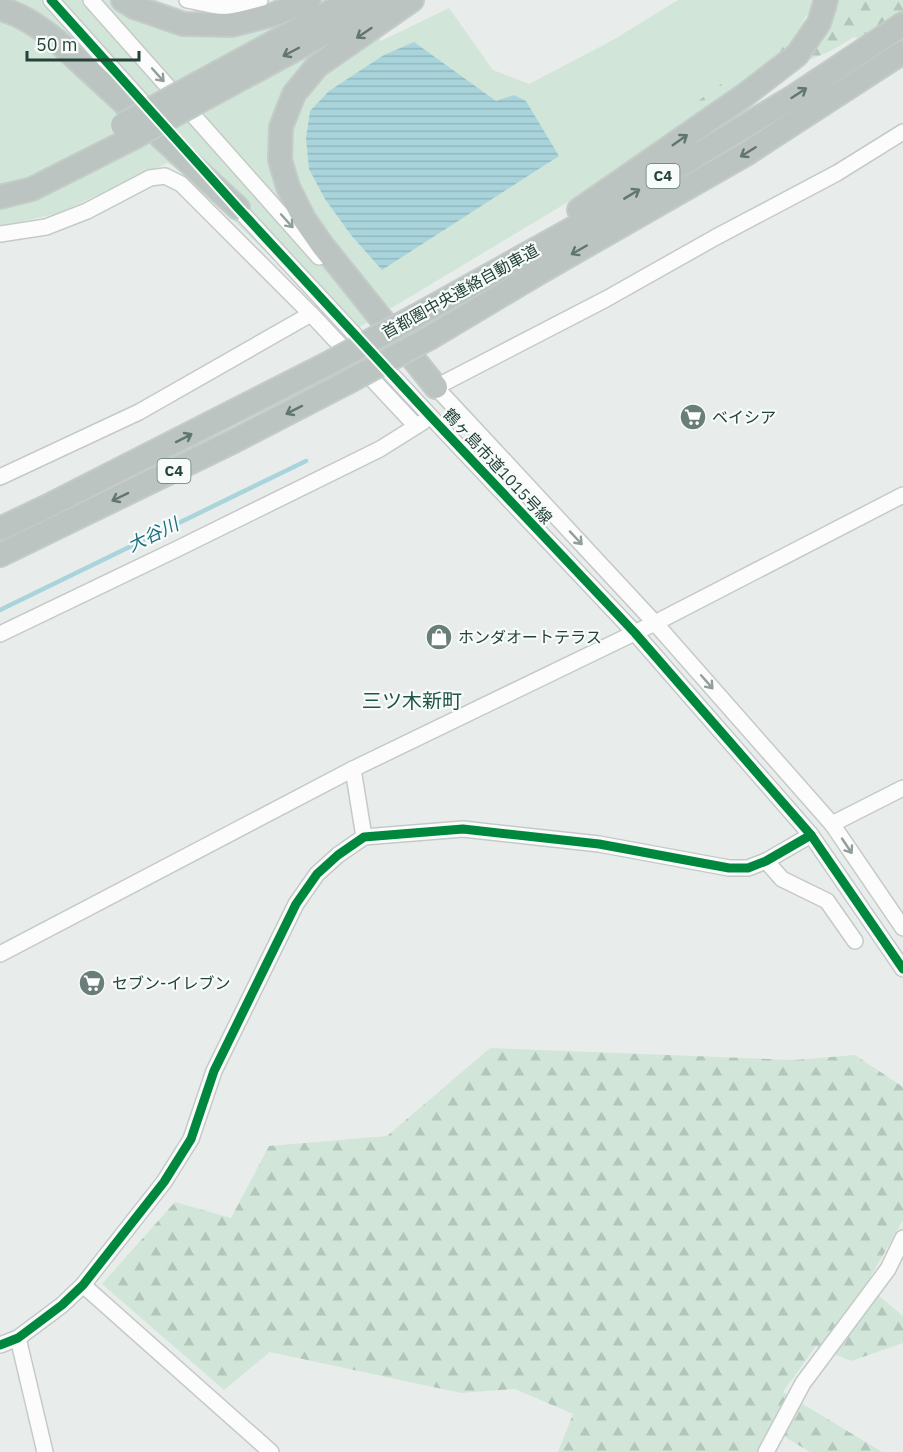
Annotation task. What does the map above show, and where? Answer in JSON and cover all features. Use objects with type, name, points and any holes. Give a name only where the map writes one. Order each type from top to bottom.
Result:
[{"type":"highway","points":[[123,0],[134,7],[183,24],[232,25],[275,14],[309,0]]},
{"type":"highway","points":[[203,90],[351,0]]},
{"type":"highway","points":[[0,197],[32,189],[127,131],[203,90],[368,10],[400,0]]},
{"type":"highway","points":[[412,0],[317,66],[294,94],[281,128],[280,160],[288,187],[304,219],[321,245],[436,387]]},
{"type":"highway","points":[[459,293],[770,77],[796,55],[819,23],[826,0]]},
{"type":"highway","points":[[0,9],[9,11],[35,25],[57,41],[238,208]]},
{"type":"highway","name":"首都圏中央連絡自動車道","points":[[0,529],[331,362],[459,293],[608,209],[793,97],[903,24]]},
{"type":"highway","name":"首都圏中央連絡自動車道","points":[[0,555],[234,441],[431,337],[746,154],[903,52]]},
{"type":"highway","points":[[0,182],[27,174],[127,131]]},
{"type":"street","name":"鶴ヶ島市道1015号線","points":[[51,0],[238,208],[634,633],[812,835],[903,969]]},
{"type":"street","name":"鶴ヶ島市道1015号線","points":[[91,0],[436,387],[655,623],[832,824],[903,928]]},
{"type":"street","points":[[187,0],[221,7],[260,0]]},
{"type":"street","points":[[436,387],[606,299],[837,173],[903,132]]},
{"type":"street","points":[[0,234],[46,226],[87,211],[150,178],[165,176],[181,184],[311,314],[416,426]]},
{"type":"street","points":[[0,477],[139,412],[311,314]]},
{"type":"street","points":[[0,634],[369,454],[431,417]]},
{"type":"street","points":[[0,954],[353,769],[655,623],[903,495]]},
{"type":"street","points":[[353,769],[364,837]]},
{"type":"street","points":[[832,824],[903,789]]},
{"type":"street","points":[[0,1346],[18,1338],[62,1305],[83,1285],[164,1182],[191,1139],[214,1071],[296,904],[317,874],[338,855],[364,837],[463,829],[599,844],[729,868],[748,868],[766,861],[812,835]]},
{"type":"street","points":[[766,861],[782,879],[827,901],[855,941]]},
{"type":"street","points":[[766,1452],[803,1383],[896,1267],[903,1238]]},
{"type":"street","points":[[83,1285],[271,1452]]},
{"type":"street","points":[[18,1338],[45,1452]]},
{"type":"green space","points":[[0,0],[156,0],[208,18],[273,6],[288,0],[351,0],[381,41],[449,8],[493,70],[529,84],[613,40],[678,0],[814,0],[814,5],[786,45],[749,81],[593,187],[348,334],[187,174],[167,163],[59,213],[0,225]]},
{"type":"green space","points":[[832,0],[903,0],[903,52],[854,37],[829,52],[693,105]]},
{"type":"green space","points":[[490,1048],[795,1060],[855,1055],[903,1087],[903,1220],[866,1285],[903,1316],[903,1343],[851,1361],[816,1346],[783,1392],[882,1452],[810,1452],[780,1434],[766,1452],[558,1452],[573,1414],[515,1389],[461,1393],[270,1352],[224,1390],[102,1284],[175,1202],[231,1218],[269,1146],[387,1136]]},
{"type":"water","points":[[414,42],[496,101],[514,95],[526,101],[559,156],[382,270],[351,235],[325,199],[309,169],[306,138],[310,111],[329,91],[384,55]]},
{"type":"waterway","name":"大谷川","points":[[0,610],[306,461]]},
{"type":"cycle path","points":[[51,0],[238,208],[635,633],[811,835],[903,969]]},
{"type":"cycle path","points":[[0,1345],[18,1338],[62,1305],[83,1285],[164,1182],[191,1139],[214,1071],[296,904],[317,874],[338,855],[364,837],[463,829],[599,844],[729,868],[748,868],[766,861],[811,835]]},
{"type":"place","name":"ベイシア","points":[[693,417]]},
{"type":"place","name":"ホンダオートテラス","points":[[439,637]]},
{"type":"place","name":"セブン-イレブン","points":[[92,983]]},
{"type":"district","name":"三ツ木新町","points":[[412,701]]}]
